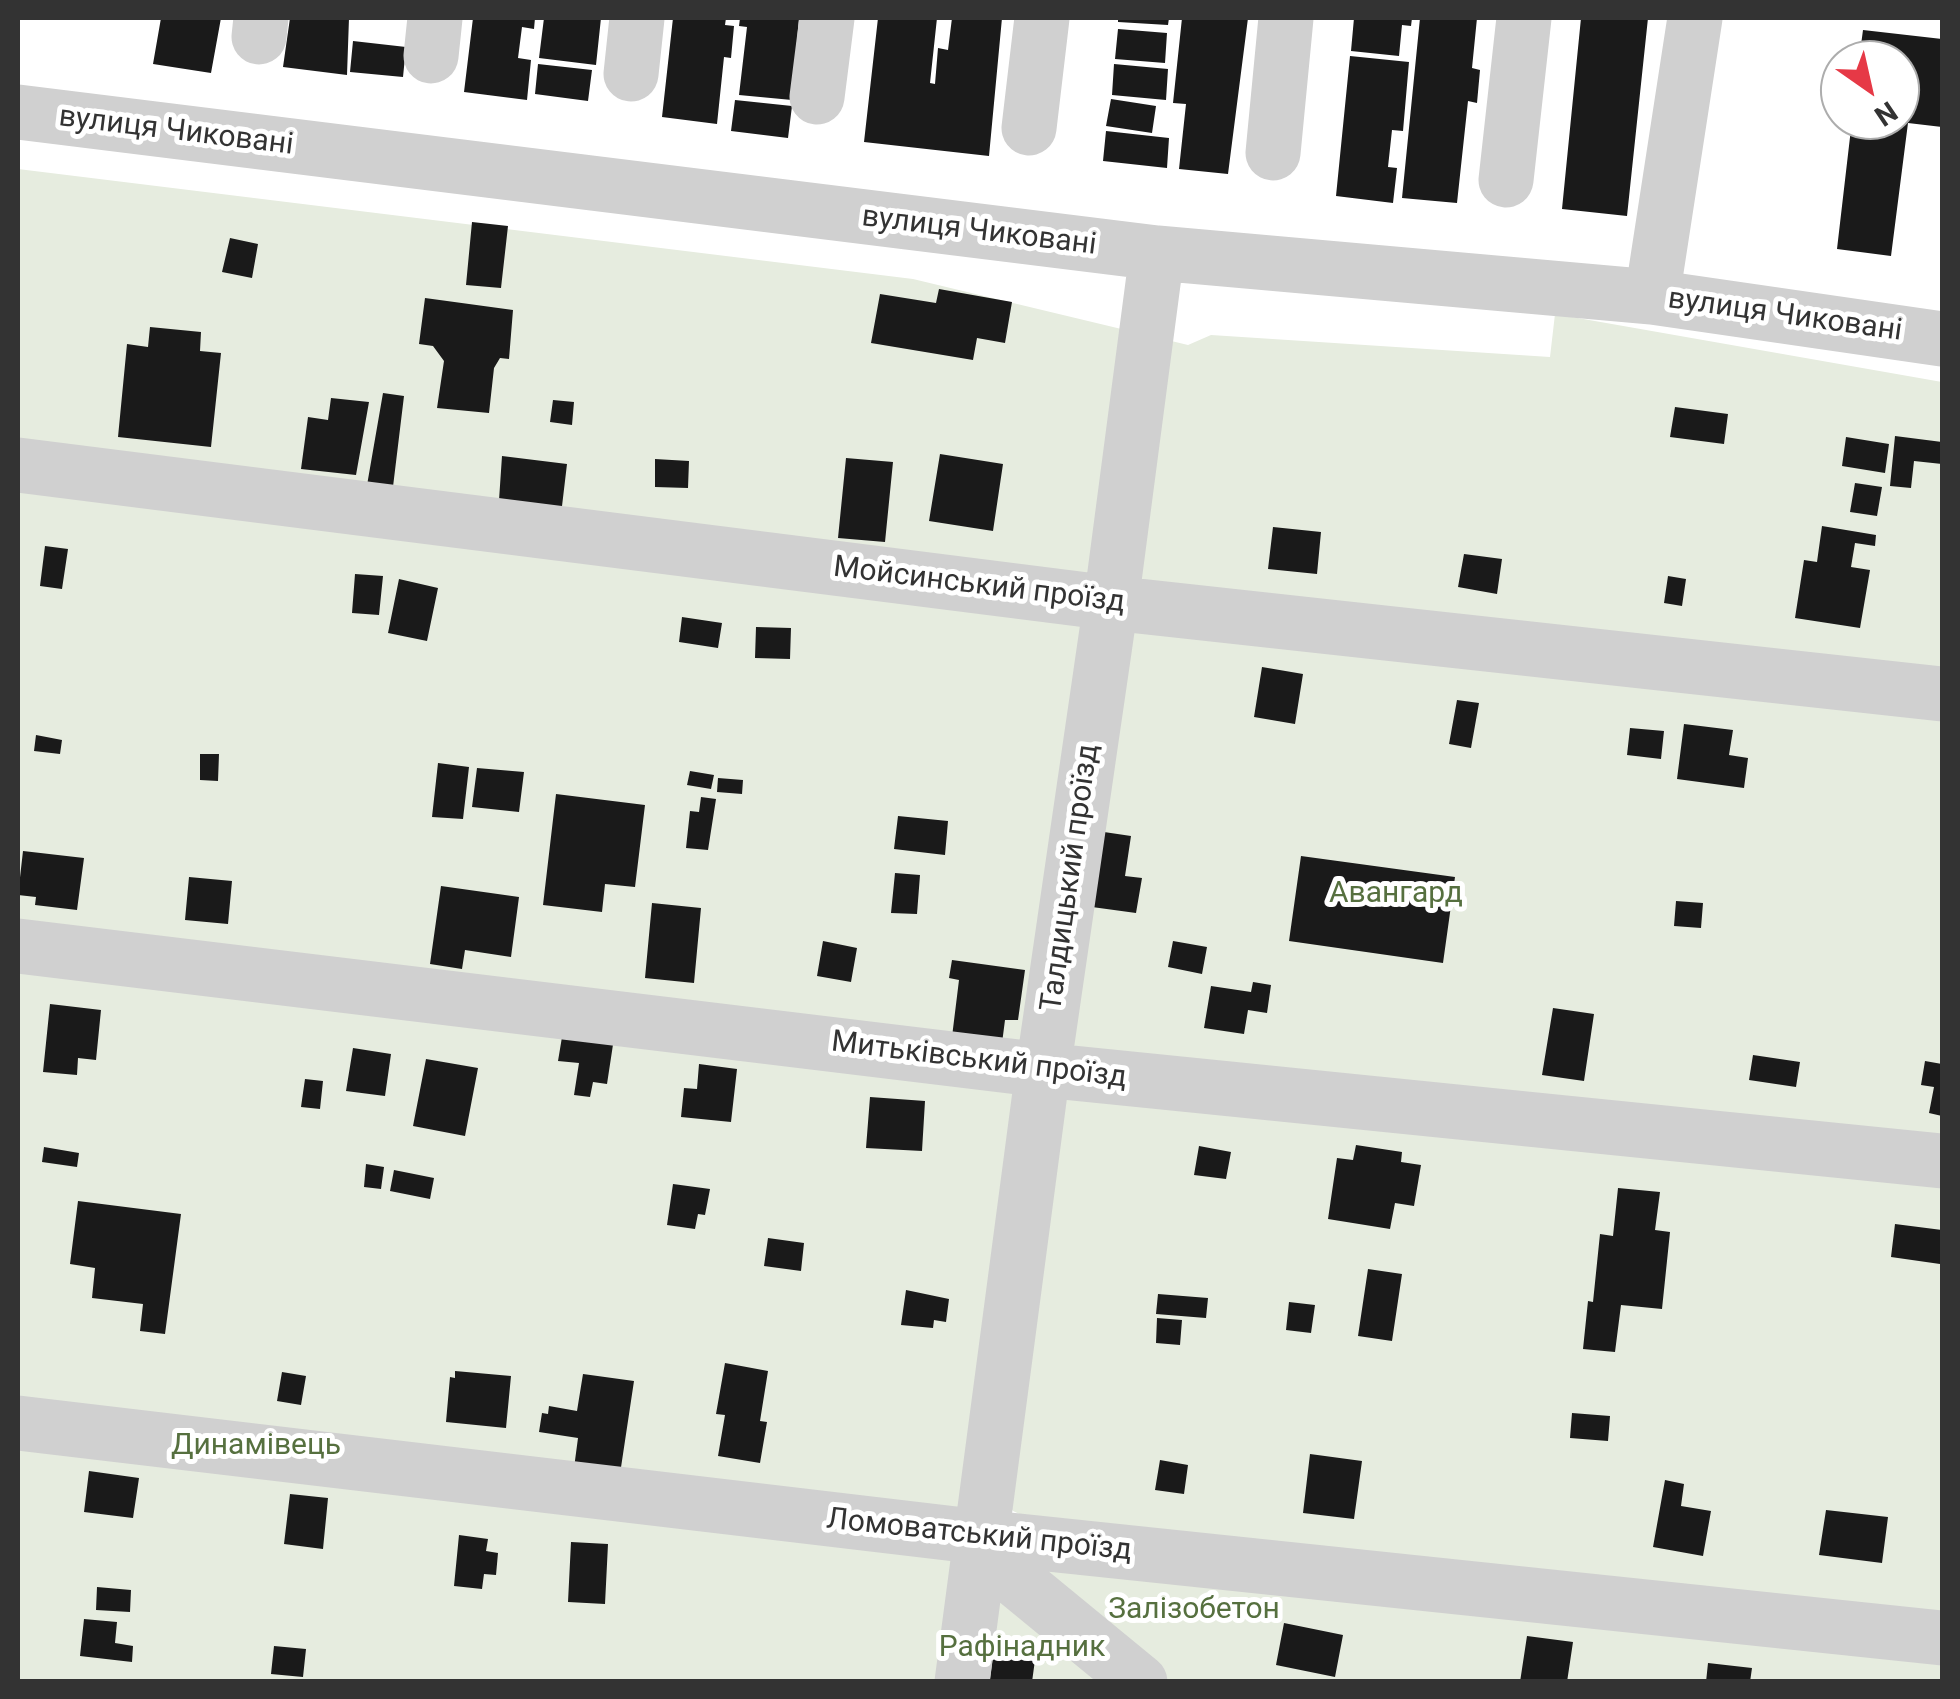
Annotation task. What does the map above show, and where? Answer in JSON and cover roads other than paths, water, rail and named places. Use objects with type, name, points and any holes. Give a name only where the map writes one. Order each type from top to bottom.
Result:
[{"type":"street","points":[[631,74],[637,18]]},
{"type":"street","points":[[817,97],[827,18]]},
{"type":"street","points":[[1029,128],[1042,18]]},
{"type":"street","points":[[1273,153],[1286,18]]},
{"type":"street","points":[[1506,180],[1524,18]]},
{"type":"street","points":[[1652,297],[1695,18]]},
{"type":"street","name":"вулиця Чиковані","points":[[18,112],[1157,253],[1652,297],[1942,339]]},
{"type":"street","name":"Талдицький проїзд","points":[[962,1682],[1042,1070],[1111,603],[1157,253]]},
{"type":"street","name":"Мойсинський проїзд","points":[[18,465],[1111,603],[1942,694]]},
{"type":"street","name":"Митьківський проїзд","points":[[18,946],[1042,1070],[1942,1161]]},
{"type":"street","name":"Ломоватський проїзд","points":[[18,1423],[981,1537],[1942,1638]]},
{"type":"street","points":[[981,1537],[1000,1566],[1140,1682]]},
{"type":"park label","name":"Авангард","points":[[1396,894]]},
{"type":"park label","name":"Динамівець","points":[[256,1446]]},
{"type":"park label","name":"Залізобетон","points":[[1194,1610]]},
{"type":"park label","name":"Рафінадник","points":[[1022,1648]]}]
